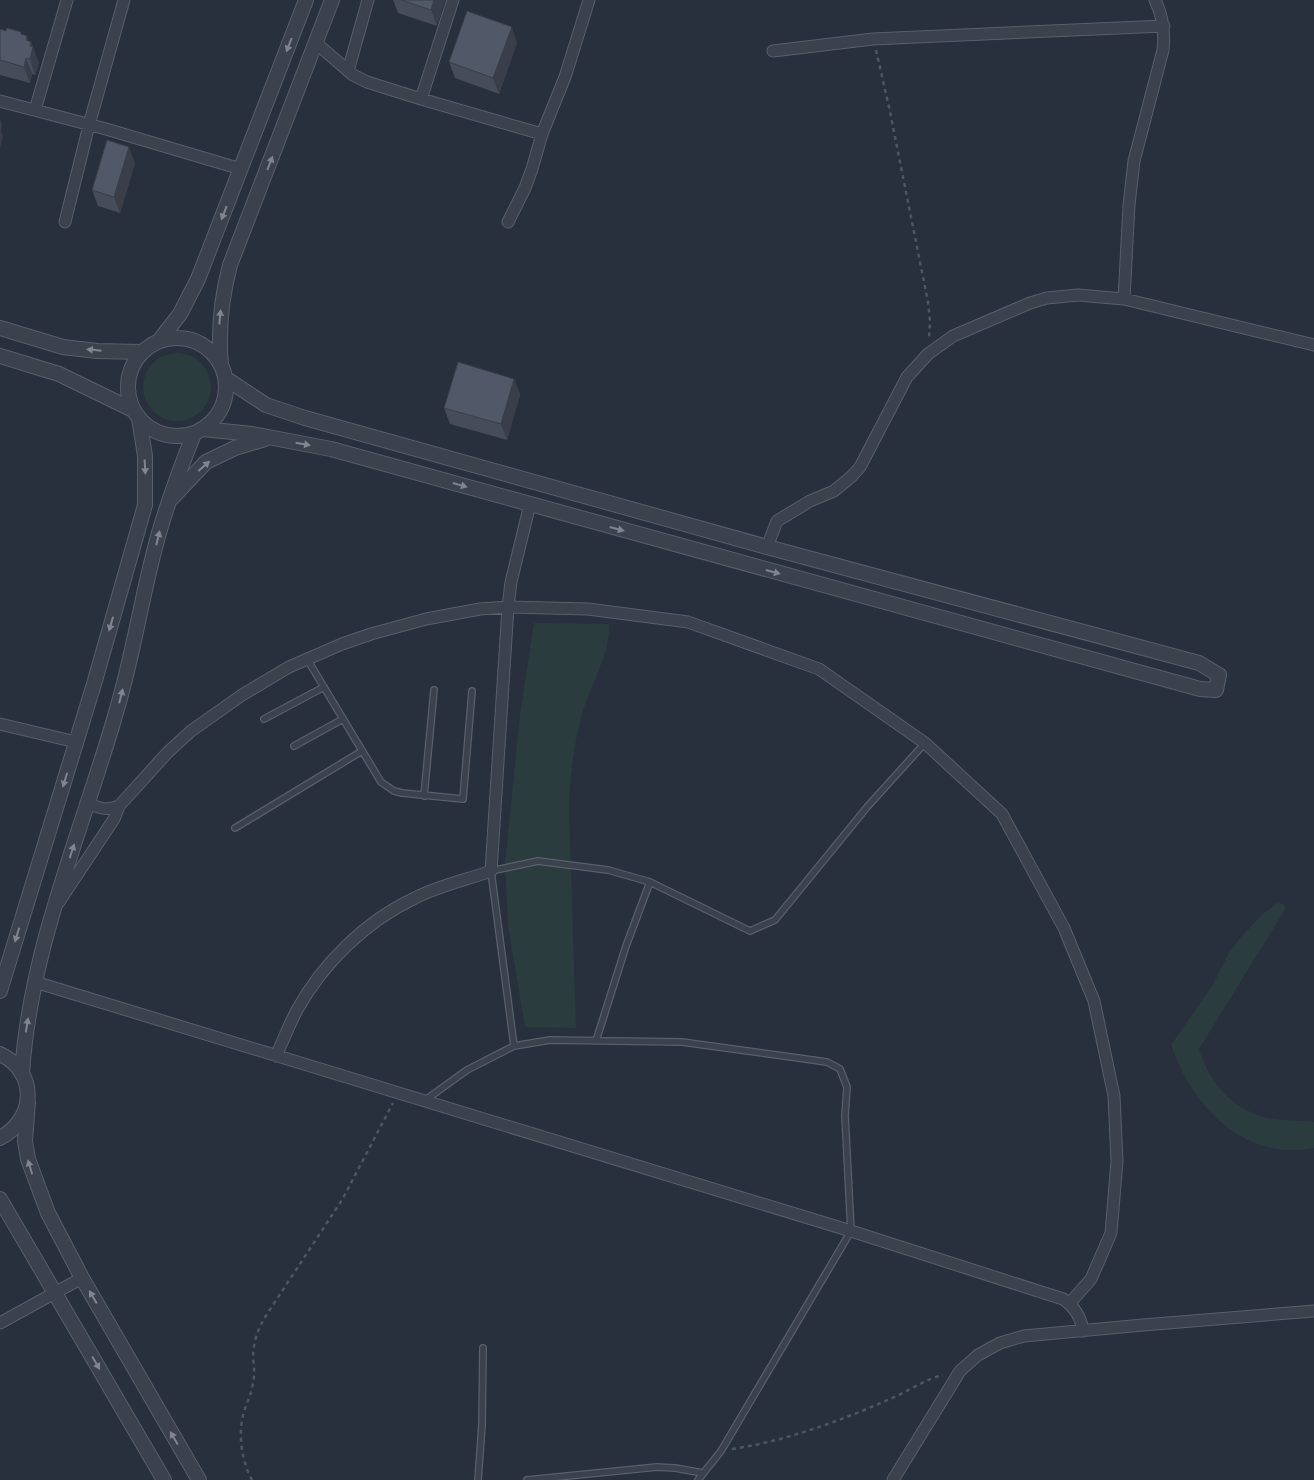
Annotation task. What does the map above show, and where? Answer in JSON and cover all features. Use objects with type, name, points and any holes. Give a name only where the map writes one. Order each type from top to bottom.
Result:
[{"type":"street","points":[[36,110],[67,0]]},
{"type":"street","points":[[65,222],[89,125],[124,0]]},
{"type":"street","points":[[0,990],[4,963],[76,742],[145,505],[145,456],[136,414],[129,400],[128,380],[136,360],[142,352],[159,341],[180,314],[198,279],[306,0]]},
{"type":"street","points":[[22,1074],[26,1030],[35,982],[54,910],[119,702],[159,534],[178,474],[199,431],[216,417],[223,405],[226,392],[220,317],[222,299],[230,266],[332,0]]},
{"type":"street","points":[[348,70],[368,0]]},
{"type":"street","points":[[421,99],[453,0]]},
{"type":"street","points":[[508,222],[525,188],[542,134],[565,77],[589,0]]},
{"type":"street","points":[[1124,299],[1131,182],[1140,137],[1163,50],[1164,26],[1155,0]]},
{"type":"street","points":[[773,51],[873,39],[1164,26]]},
{"type":"street","points":[[316,43],[348,70],[366,82],[542,134]]},
{"type":"street","points":[[0,101],[241,169]]},
{"type":"street","points":[[767,547],[777,521],[810,501],[834,491],[860,467],[907,377],[928,354],[953,336],[1030,303],[1047,298],[1078,295],[1124,299],[1314,345]]},
{"type":"street","points":[[0,328],[64,347],[97,351],[142,352]]},
{"type":"street","points":[[0,356],[59,374],[136,414],[154,431],[164,435],[174,437],[199,431],[270,438],[331,449],[1200,689],[1216,690],[1219,675],[1198,663],[767,547],[266,406],[223,372],[208,349],[190,340],[180,338],[159,341]]},
{"type":"street","points":[[170,500],[206,462],[235,448],[270,438]]},
{"type":"street","points":[[276,1056],[297,1011],[310,990],[325,970],[359,935],[390,912],[416,897],[491,871],[508,607],[511,582],[530,504]]},
{"type":"street","points":[[54,910],[114,819],[119,806],[168,752],[191,731],[242,694],[307,659],[342,644],[400,626],[453,613],[480,609],[508,607],[588,609],[688,622],[819,669],[924,743],[1002,814],[1064,928],[1094,1001],[1114,1096],[1117,1161],[1111,1233],[1091,1279],[1069,1304]]},
{"type":"street","points":[[0,724],[76,742]]},
{"type":"street","points":[[88,802],[98,808],[105,809],[119,806]]},
{"type":"street","points":[[35,982],[851,1231],[1063,1299],[1079,1316],[1083,1331]]},
{"type":"street","points":[[0,1054],[10,1059],[22,1074],[28,1092],[25,1141],[32,1172],[48,1213],[82,1278],[199,1480]]},
{"type":"street","points":[[0,1138],[16,1127],[28,1102]]},
{"type":"street","points":[[0,1199],[164,1480]]},
{"type":"street","points":[[0,1323],[82,1278]]},
{"type":"street","points":[[893,1480],[960,1371],[978,1355],[994,1345],[1012,1339],[1083,1331],[1314,1311]]},
{"type":"lane","points":[[307,659],[381,782],[402,794],[463,799],[472,692]]},
{"type":"lane","points":[[264,719],[324,687]]},
{"type":"lane","points":[[424,796],[434,690]]},
{"type":"lane","points":[[294,746],[343,719]]},
{"type":"lane","points":[[514,1046],[491,871],[538,861],[608,870],[650,882],[750,932],[775,920],[868,806],[924,743]]},
{"type":"lane","points":[[235,828],[362,750]]},
{"type":"lane","points":[[596,1041],[626,946],[650,882]]},
{"type":"lane","points":[[424,1101],[467,1070],[514,1046],[550,1040],[682,1042],[827,1062],[840,1069],[847,1088],[845,1116],[851,1231],[720,1451],[698,1480]]},
{"type":"lane","points":[[478,1480],[482,1425],[483,1348]]},
{"type":"lane","points":[[527,1480],[657,1467],[703,1473]]},
{"type":"path","points":[[873,39],[890,107],[930,311],[928,354]]},
{"type":"path","points":[[252,1480],[243,1453],[241,1430],[254,1380],[254,1349],[258,1330],[342,1200],[398,1093]]},
{"type":"path","points":[[720,1451],[764,1443],[812,1429],[892,1399],[940,1376],[960,1371]]},
{"type":"shaded area","points":[[177,353],[190,356],[201,363],[208,374],[211,387],[208,400],[201,411],[190,418],[177,421],[164,418],[153,411],[146,400],[143,387],[146,374],[153,363],[164,356]]},
{"type":"shaded area","points":[[534,623],[609,624],[607,646],[581,720],[575,745],[570,782],[569,807],[576,1028],[525,1027],[508,925],[505,864],[520,715]]},
{"type":"shaded area","points":[[1277,903],[1283,904],[1286,908],[1199,1049],[1203,1061],[1216,1083],[1233,1101],[1243,1108],[1267,1118],[1314,1122],[1314,1148],[1289,1150],[1265,1146],[1244,1138],[1224,1125],[1192,1089],[1180,1068],[1171,1045],[1212,986],[1229,953],[1240,938],[1263,914]]},
{"type":"building","points":[[401,0],[434,0],[431,10]]},
{"type":"building","points":[[467,11],[512,27],[493,78],[449,62]]},
{"type":"building","points":[[7,28],[21,32],[21,34],[27,36],[26,40],[31,42],[30,46],[33,47],[30,59],[26,58],[24,67],[0,60],[0,29],[6,31]]},
{"type":"building","points":[[107,140],[129,147],[114,197],[92,190]]},
{"type":"building","points":[[458,362],[514,379],[501,424],[444,408]]}]
